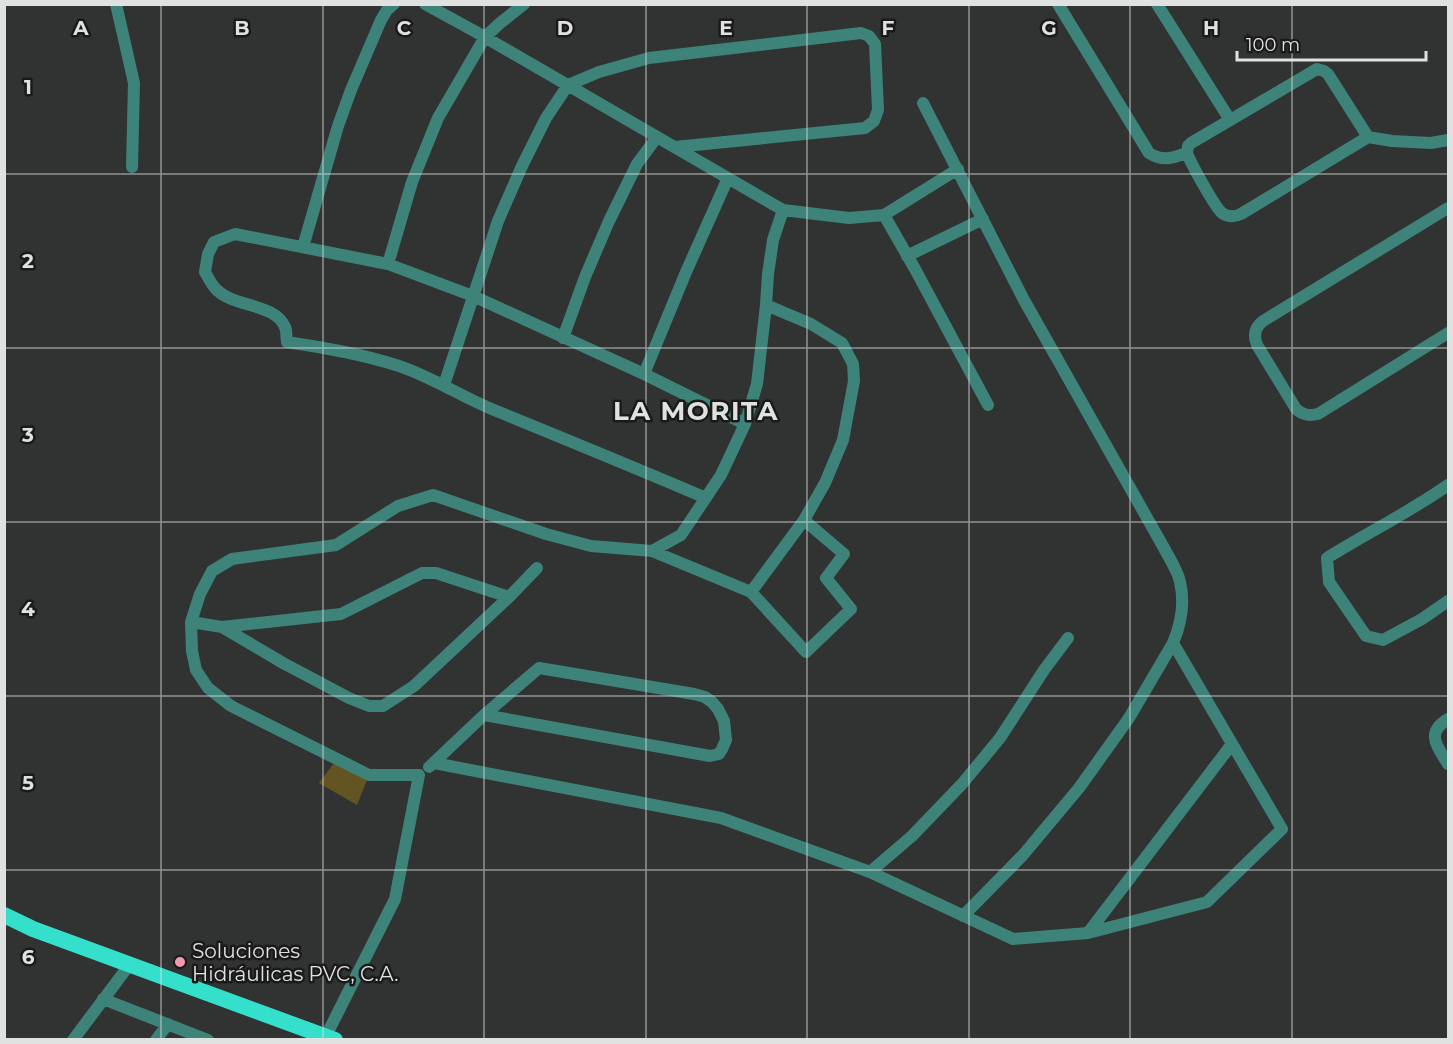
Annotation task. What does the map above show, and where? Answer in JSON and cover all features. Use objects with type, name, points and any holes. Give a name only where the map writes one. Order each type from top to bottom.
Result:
[{"type":"highway","points":[[4,915],[33,929],[330,1038]]},
{"type":"street","points":[[116,4],[134,83],[132,167]]},
{"type":"street","points":[[303,247],[319,188],[351,90],[381,20],[394,4]]},
{"type":"street","points":[[424,4],[783,210],[849,218],[884,215],[958,170]]},
{"type":"street","points":[[388,264],[412,182],[438,118],[485,37],[524,4]]},
{"type":"street","points":[[1058,4],[1149,153],[1157,158],[1170,159],[1187,153]]},
{"type":"street","points":[[1157,4],[1230,120]]},
{"type":"street","points":[[444,385],[498,221],[546,118],[568,85],[599,72],[649,58],[861,33],[869,36],[874,44],[878,110],[874,121],[866,128],[675,147]]},
{"type":"street","points":[[1368,137],[1328,74],[1320,69],[1313,70],[1191,142],[1187,153],[1218,208],[1226,215],[1236,216],[1368,137],[1431,143],[1449,140]]},
{"type":"street","points":[[923,103],[1024,300],[1164,548],[1180,581],[1183,609],[1173,643],[1129,718],[1079,788],[1023,855],[963,916]]},
{"type":"street","points":[[563,338],[585,277],[609,221],[638,164],[657,137]]},
{"type":"street","points":[[644,374],[728,178]]},
{"type":"street","points":[[1449,208],[1263,321],[1259,324],[1255,334],[1257,345],[1296,409],[1303,414],[1313,416],[1449,333]]},
{"type":"street","points":[[652,551],[681,535],[722,475],[745,424],[757,384],[773,240],[783,210]]},
{"type":"street","points":[[884,215],[988,405]]},
{"type":"street","points":[[907,256],[983,219]]},
{"type":"street","points":[[706,498],[490,408],[444,385],[400,367],[359,355],[287,342],[286,329],[278,317],[226,297],[214,288],[205,272],[208,254],[214,242],[235,234],[388,264],[473,296],[644,374],[745,424]]},
{"type":"street","points":[[751,592],[804,520],[825,483],[843,440],[854,381],[853,364],[842,343],[811,324],[766,305]]},
{"type":"street","points":[[1449,485],[1327,558],[1329,582],[1366,636],[1383,640],[1449,601]]},
{"type":"street","points":[[483,715],[710,756],[722,750],[726,740],[724,721],[718,709],[705,697],[539,668],[483,715],[434,764],[419,775],[369,775],[231,706],[208,688],[196,670],[192,651],[191,622],[200,594],[212,571],[232,559],[336,545],[398,506],[433,495],[546,534],[591,546],[652,551],[751,592],[806,652],[851,609],[826,578],[844,554],[804,520]]},
{"type":"street","points":[[222,627],[349,698],[369,706],[383,706],[414,686],[537,568]]},
{"type":"street","points":[[191,622],[222,627],[341,614],[422,573],[436,573],[509,597]]},
{"type":"street","points":[[870,873],[912,836],[962,784],[1000,738],[1044,670],[1068,638]]},
{"type":"street","points":[[434,764],[721,818],[870,873],[1013,939],[1088,933],[1207,902],[1282,829],[1173,643]]},
{"type":"street","points":[[1449,719],[1436,729],[1435,738],[1449,764]]},
{"type":"street","points":[[1088,933],[1232,744]]},
{"type":"street","points":[[330,1038],[395,899],[419,775]]},
{"type":"street","points":[[73,1040],[129,964]]},
{"type":"street","points":[[103,999],[207,1040]]},
{"type":"street","points":[[156,1040],[168,1024]]},
{"type":"shaded area","points":[[337,759],[369,775],[357,805],[319,783]]},
{"type":"place","name":"Soluciones Hidráulicas PVC, C.A.","points":[[180,962]]},
{"type":"district","name":"LA MORITA","points":[[696,411]]}]
